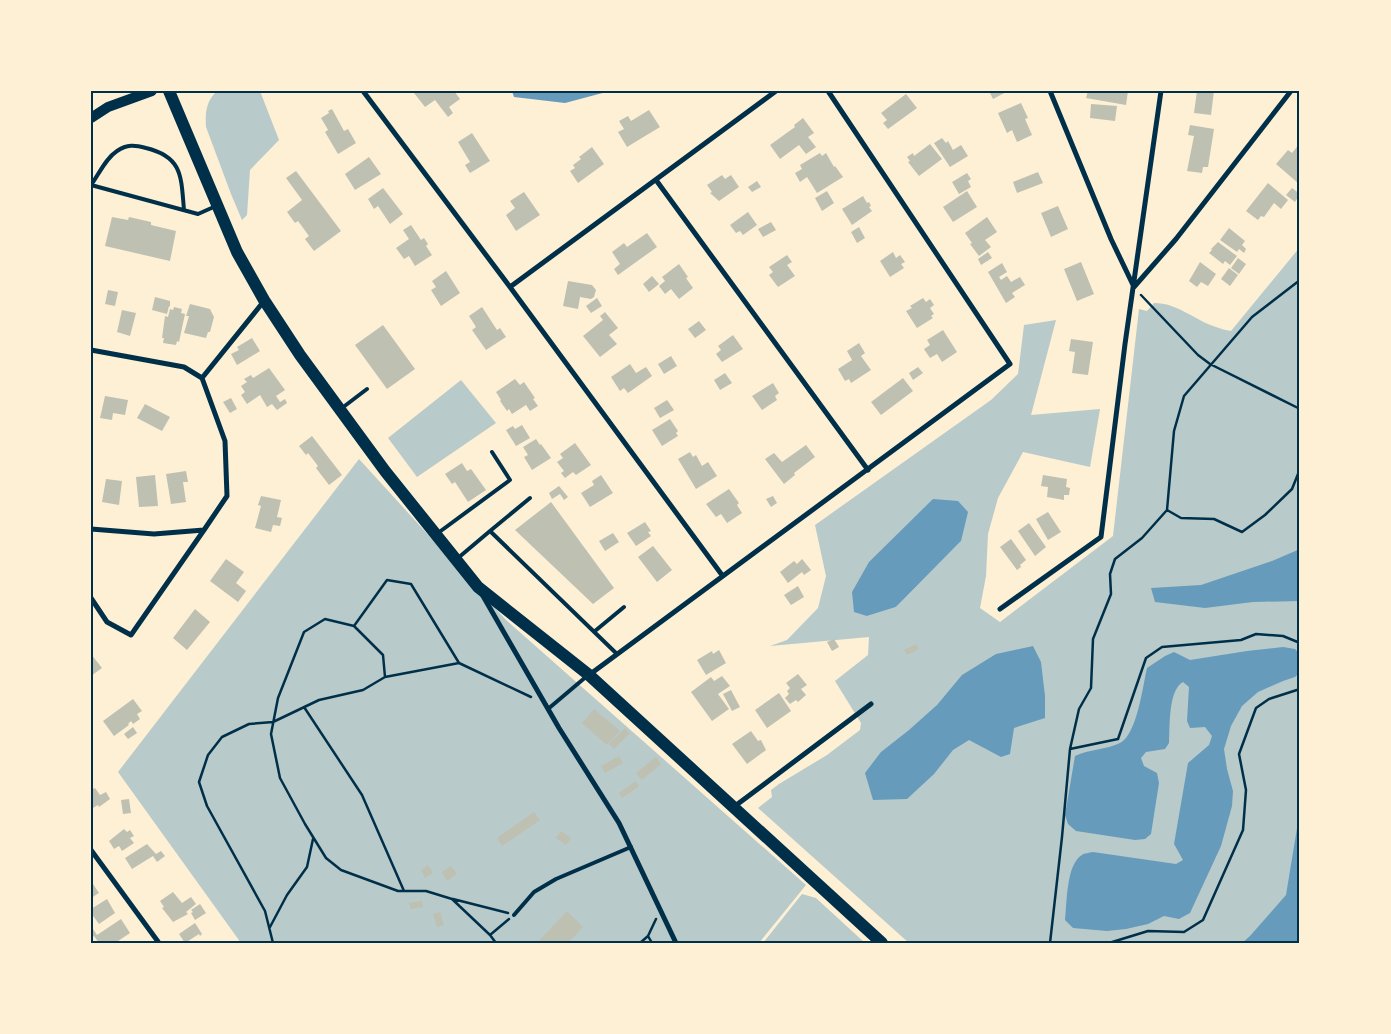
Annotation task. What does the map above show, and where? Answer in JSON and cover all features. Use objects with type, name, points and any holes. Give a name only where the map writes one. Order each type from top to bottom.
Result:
[{"type":"main road","points":[[91,118],[108,107],[152,91]]},
{"type":"main road","points":[[169,91],[236,252],[264,300],[300,355],[385,471],[478,587],[588,675],[734,806],[882,943]]},
{"type":"street","points":[[363,91],[722,575]]},
{"type":"street","points":[[510,288],[776,91]]},
{"type":"street","points":[[588,675],[1010,364],[828,91]]},
{"type":"street","points":[[1050,91],[1111,239],[1134,287]]},
{"type":"street","points":[[1000,609],[1101,537],[1161,91]]},
{"type":"street","points":[[1134,287],[1176,239],[1292,91]]},
{"type":"street","points":[[656,180],[868,470]]},
{"type":"street","points":[[202,378],[264,300]]},
{"type":"street","points":[[91,350],[184,367],[202,378],[226,441],[227,496],[130,635],[107,622],[91,598]]},
{"type":"street","points":[[91,529],[154,534],[204,530]]},
{"type":"street","points":[[478,587],[548,709],[619,822],[676,943]]},
{"type":"street","points":[[734,806],[871,704]]},
{"type":"street","points":[[91,850],[159,943]]},
{"type":"lane","points":[[184,210],[182,190],[175,164],[166,155],[155,150],[132,145],[124,146],[115,152],[91,185],[198,214],[217,206]]},
{"type":"lane","points":[[340,409],[367,389]]},
{"type":"lane","points":[[436,534],[510,480],[492,452]]},
{"type":"lane","points":[[456,560],[530,498]]},
{"type":"lane","points":[[490,530],[617,654]]},
{"type":"lane","points":[[595,631],[624,608]]},
{"type":"lane","points":[[548,709],[588,675]]},
{"type":"lane","points":[[514,915],[534,892],[556,879],[631,847]]},
{"type":"path","points":[[1050,943],[1070,748],[1078,709],[1091,688],[1093,639],[1111,594],[1110,574],[1115,559],[1142,538],[1168,510],[1174,431],[1184,396],[1252,317],[1300,280]]},
{"type":"path","points":[[1134,287],[1198,355],[1210,364],[1300,409]]},
{"type":"path","points":[[1168,510],[1181,518],[1214,519],[1242,532],[1265,515],[1292,489],[1300,470]]},
{"type":"path","points":[[354,626],[387,580],[411,584],[459,663],[532,698]]},
{"type":"path","points":[[385,677],[383,655],[354,626],[325,619],[304,632],[278,698],[271,734],[280,778],[326,858],[342,870],[398,891],[426,891],[514,915]]},
{"type":"path","points":[[1070,748],[1118,739],[1146,658],[1162,647],[1241,640],[1256,634],[1283,636],[1300,643]]},
{"type":"path","points":[[273,943],[265,911],[207,806],[199,782],[208,754],[222,737],[249,724],[273,722],[320,700],[363,690],[385,677],[459,663]]},
{"type":"path","points":[[1109,943],[1148,931],[1184,932],[1204,920],[1244,830],[1246,790],[1239,754],[1256,708],[1269,699],[1300,689]]},
{"type":"path","points":[[304,707],[362,795],[404,891]]},
{"type":"path","points":[[270,928],[287,895],[307,867],[313,838]]},
{"type":"path","points":[[452,899],[496,943]]},
{"type":"path","points":[[490,935],[514,915]]},
{"type":"path","points":[[640,943],[648,936],[655,920],[663,915]]},
{"type":"path","points":[[648,936],[652,943]]},
{"type":"shaded area","points":[[217,91],[260,91],[279,140],[250,170],[247,215],[242,220],[206,127],[207,108],[210,99]]},
{"type":"shaded area","points":[[1300,247],[1300,943],[909,943],[758,808],[772,797],[771,790],[827,755],[860,730],[861,723],[835,681],[868,655],[869,637],[770,646],[787,640],[818,608],[826,576],[815,525],[991,400],[1018,374],[1024,325],[1056,320],[1031,415],[1100,409],[1090,467],[1023,452],[998,498],[988,534],[986,576],[980,608],[1000,622],[1113,536],[1139,309],[1147,311],[1154,303],[1163,304],[1178,309],[1208,324],[1231,331]],"holes":[[[961,541],[896,607],[867,616]]]},
{"type":"shaded area","points":[[461,380],[496,423],[417,477],[388,438]]},
{"type":"shaded area","points":[[359,459],[505,619],[806,885],[759,943],[241,943],[118,772]]},
{"type":"shaded area","points":[[802,894],[816,898],[865,943],[763,943]]},
{"type":"water","points":[[512,91],[610,91],[565,103],[514,97]]},
{"type":"water","points":[[933,499],[958,501],[968,512],[961,541],[896,607],[867,616],[854,612],[852,592],[869,562]]},
{"type":"water","points":[[1300,549],[1300,601],[1253,602],[1205,608],[1155,602],[1151,588],[1201,585],[1272,561]]},
{"type":"water","points":[[1033,646],[1041,662],[1045,696],[1045,718],[1014,728],[1010,754],[1001,757],[969,740],[953,750],[934,774],[907,799],[873,800],[865,773],[881,752],[937,705],[962,675],[996,654]]},
{"type":"water","points":[[1283,647],[1295,649],[1300,654],[1300,672],[1295,677],[1258,692],[1242,706],[1231,726],[1224,749],[1233,791],[1232,806],[1221,846],[1190,913],[1179,919],[1164,916],[1148,924],[1126,929],[1107,931],[1073,928],[1065,920],[1068,885],[1073,867],[1083,854],[1093,852],[1176,864],[1183,860],[1174,844],[1188,763],[1209,745],[1212,736],[1205,727],[1190,728],[1187,721],[1189,687],[1183,682],[1178,686],[1172,701],[1169,743],[1165,749],[1146,752],[1141,758],[1144,766],[1157,773],[1159,783],[1151,834],[1145,839],[1135,840],[1076,831],[1068,824],[1065,815],[1075,756],[1115,745],[1126,738],[1135,720],[1147,668],[1165,656],[1174,652],[1190,660]]},
{"type":"water","points":[[1300,810],[1298,943],[1242,943],[1286,895]]},
{"type":"building","points":[[416,91],[454,91],[460,99],[449,107],[453,113],[448,117],[435,100],[425,107],[414,93]]},
{"type":"building","points":[[989,91],[1008,91],[993,99]]},
{"type":"building","points":[[1088,91],[1128,91],[1126,105],[1086,98]]},
{"type":"building","points":[[1197,91],[1214,91],[1211,115],[1194,113]]},
{"type":"building","points":[[906,94],[917,108],[888,129],[883,123],[887,120],[881,113]]},
{"type":"building","points":[[1021,103],[1028,118],[1025,119],[1032,135],[1017,142],[1012,130],[1007,133],[998,113]]},
{"type":"building","points":[[1091,104],[1117,106],[1115,121],[1090,118]]},
{"type":"building","points":[[332,109],[344,131],[348,129],[356,143],[338,154],[325,132],[328,130],[321,118]]},
{"type":"building","points":[[649,110],[660,127],[627,147],[618,132],[624,129],[619,121],[628,116],[631,121]]},
{"type":"building","points":[[803,118],[814,133],[808,137],[816,147],[806,154],[799,145],[780,159],[770,145],[795,127],[794,125]]},
{"type":"building","points":[[1190,125],[1214,129],[1208,167],[1203,167],[1202,173],[1187,171],[1194,136],[1188,135]]},
{"type":"building","points":[[472,133],[490,161],[470,173],[465,165],[470,162],[458,142]]},
{"type":"building","points":[[942,138],[946,143],[948,141],[953,150],[961,145],[968,156],[950,167],[934,143]]},
{"type":"building","points":[[1300,143],[1300,181],[1298,183],[1276,164],[1288,150],[1292,153]]},
{"type":"building","points":[[930,144],[942,159],[919,176],[908,162],[910,161],[907,157],[913,153],[914,156]]},
{"type":"building","points":[[592,147],[604,164],[578,183],[570,171],[575,168],[573,165],[581,159],[579,157]]},
{"type":"building","points":[[820,153],[822,156],[826,153],[834,167],[843,177],[817,193],[807,177],[800,182],[795,173],[802,169],[800,165]]},
{"type":"building","points":[[369,157],[381,174],[355,190],[345,174]]},
{"type":"building","points":[[296,171],[341,231],[314,251],[305,239],[309,236],[298,221],[295,223],[287,212],[302,200],[286,178]]},
{"type":"building","points":[[1038,172],[1043,183],[1017,193],[1013,182]]},
{"type":"building","points":[[967,173],[971,179],[968,181],[971,187],[959,194],[952,182]]},
{"type":"building","points":[[722,175],[725,179],[731,175],[739,187],[719,201],[710,193],[712,192],[707,185]]},
{"type":"building","points":[[757,181],[761,187],[752,192],[748,187]]},
{"type":"building","points":[[1268,183],[1288,200],[1281,209],[1274,203],[1264,217],[1261,216],[1258,220],[1246,211]]},
{"type":"building","points":[[383,188],[403,214],[390,224],[378,206],[374,209],[368,199]]},
{"type":"building","points":[[1292,188],[1300,194],[1295,202],[1286,195]]},
{"type":"building","points":[[827,191],[834,203],[822,211],[815,198]]},
{"type":"building","points":[[967,191],[977,207],[953,222],[943,207]]},
{"type":"building","points":[[524,192],[540,215],[516,231],[506,215],[515,208],[510,201]]},
{"type":"building","points":[[863,196],[867,203],[869,202],[871,206],[869,207],[872,211],[852,225],[842,209]]},
{"type":"building","points":[[1058,206],[1068,229],[1051,237],[1041,213]]},
{"type":"building","points":[[748,212],[757,225],[743,235],[740,231],[736,233],[730,225]]},
{"type":"building","points":[[112,217],[128,220],[129,217],[176,231],[170,261],[105,246]]},
{"type":"building","points":[[987,217],[997,232],[985,240],[991,247],[979,256],[965,233]]},
{"type":"building","points":[[771,222],[776,230],[763,237],[758,229]]},
{"type":"building","points":[[411,225],[421,240],[424,238],[428,244],[426,246],[432,255],[415,266],[409,256],[404,259],[396,248],[409,239],[403,230]]},
{"type":"building","points":[[859,227],[865,238],[857,243],[851,232]]},
{"type":"building","points":[[1229,228],[1245,241],[1242,245],[1246,249],[1244,253],[1239,249],[1237,252],[1220,240]]},
{"type":"building","points":[[647,233],[657,247],[618,275],[614,269],[620,264],[612,252],[624,243],[627,247]]},
{"type":"building","points":[[1218,242],[1237,256],[1230,265],[1225,261],[1223,264],[1209,253]]},
{"type":"building","points":[[893,252],[896,258],[900,255],[905,262],[901,264],[904,268],[890,277],[880,261]]},
{"type":"building","points":[[988,252],[992,258],[981,265],[978,259]]},
{"type":"building","points":[[787,255],[792,262],[787,265],[795,276],[778,287],[769,275],[773,272],[769,267]]},
{"type":"building","points":[[1238,258],[1246,264],[1239,274],[1231,268]]},
{"type":"building","points":[[1081,262],[1094,294],[1077,301],[1064,269]]},
{"type":"building","points":[[1200,262],[1216,274],[1208,286],[1201,282],[1197,287],[1189,281]]},
{"type":"building","points":[[1002,263],[1007,272],[999,277],[1001,280],[1007,276],[1011,282],[1020,277],[1025,285],[1012,293],[1015,297],[1006,303],[988,272]]},
{"type":"building","points":[[679,264],[693,288],[679,299],[671,289],[665,294],[659,286],[665,281],[662,277]]},
{"type":"building","points":[[1229,268],[1238,275],[1230,286],[1221,279]]},
{"type":"building","points":[[446,271],[460,293],[441,306],[431,290],[436,287],[432,281]]},
{"type":"building","points":[[652,276],[659,284],[649,292],[643,284]]},
{"type":"building","points":[[568,281],[592,285],[596,290],[594,297],[591,299],[580,297],[578,309],[563,306]]},
{"type":"building","points":[[108,290],[118,292],[115,306],[105,304]]},
{"type":"building","points":[[155,297],[170,301],[167,314],[152,310]]},
{"type":"building","points":[[597,298],[602,306],[591,313],[586,306]]},
{"type":"building","points":[[923,298],[926,302],[930,299],[934,305],[930,308],[934,314],[931,316],[933,318],[917,328],[906,311],[912,308],[910,306]]},
{"type":"building","points":[[190,304],[210,309],[214,317],[210,332],[208,332],[206,338],[184,333]]},
{"type":"building","points":[[174,307],[182,309],[181,313],[185,314],[179,342],[177,341],[176,345],[163,343],[164,338],[162,338],[165,316],[168,317],[170,309],[173,310]]},
{"type":"building","points":[[482,307],[497,330],[500,328],[506,337],[486,350],[472,330],[476,327],[469,316]]},
{"type":"building","points":[[122,310],[136,313],[130,336],[117,332]]},
{"type":"building","points":[[605,312],[618,328],[609,335],[617,344],[600,357],[583,336],[603,320],[600,316]]},
{"type":"building","points":[[699,321],[706,330],[695,338],[688,329]]},
{"type":"building","points":[[383,325],[415,369],[387,389],[355,345]]},
{"type":"building","points":[[943,330],[957,352],[942,362],[937,354],[930,358],[924,349],[930,345],[927,340]]},
{"type":"building","points":[[733,335],[743,349],[722,362],[716,354],[721,350],[718,346]]},
{"type":"building","points":[[252,338],[260,351],[237,365],[231,354],[239,350],[237,347]]},
{"type":"building","points":[[1071,339],[1093,342],[1088,375],[1072,373],[1075,352],[1069,351]]},
{"type":"building","points":[[859,343],[865,353],[861,356],[871,370],[851,383],[849,379],[845,381],[838,369],[852,360],[847,351]]},
{"type":"building","points":[[671,356],[677,366],[664,374],[658,364]]},
{"type":"building","points":[[630,364],[636,373],[646,367],[652,376],[628,393],[624,388],[620,391],[611,377]]},
{"type":"building","points":[[918,367],[923,373],[913,380],[909,373]]},
{"type":"building","points":[[269,368],[285,390],[276,396],[280,402],[285,399],[287,403],[277,410],[272,404],[267,407],[260,395],[247,404],[241,395],[245,392],[241,386],[247,382],[244,379],[251,375],[253,378]]},
{"type":"building","points":[[725,373],[732,383],[720,390],[714,380]]},
{"type":"building","points":[[903,378],[913,391],[881,415],[871,402]]},
{"type":"building","points":[[515,379],[520,385],[524,382],[538,406],[530,411],[526,405],[512,414],[509,409],[507,411],[496,392]]},
{"type":"building","points":[[773,383],[779,393],[775,396],[777,400],[762,410],[752,396]]},
{"type":"building","points":[[105,396],[128,400],[125,415],[113,413],[112,420],[100,418]]},
{"type":"building","points":[[231,398],[237,409],[230,413],[223,402]]},
{"type":"building","points":[[667,400],[674,410],[660,418],[654,408]]},
{"type":"building","points":[[145,404],[170,417],[162,431],[137,418]]},
{"type":"building","points":[[670,419],[678,431],[676,433],[678,436],[662,446],[652,430]]},
{"type":"building","points":[[522,425],[530,438],[516,446],[506,430],[513,426],[515,429]]},
{"type":"building","points":[[312,436],[342,475],[329,485],[316,468],[318,466],[308,453],[306,455],[299,446]]},
{"type":"building","points":[[536,439],[551,458],[532,470],[524,457],[528,455],[523,447]]},
{"type":"building","points":[[575,443],[591,465],[576,475],[573,472],[565,478],[561,473],[564,471],[557,462],[563,458],[560,454]]},
{"type":"building","points":[[806,445],[815,457],[794,473],[795,475],[784,484],[765,459],[774,453],[782,462]]},
{"type":"building","points":[[690,452],[693,457],[696,455],[702,466],[708,462],[717,476],[696,489],[678,459]]},
{"type":"building","points":[[462,463],[467,471],[471,469],[486,490],[468,502],[455,482],[452,484],[445,474]]},
{"type":"building","points":[[186,471],[188,482],[183,482],[186,502],[171,504],[166,474]]},
{"type":"building","points":[[155,475],[158,506],[139,507],[136,477]]},
{"type":"building","points":[[601,475],[613,493],[590,507],[581,493],[594,485],[592,481]]},
{"type":"building","points":[[1043,475],[1067,479],[1066,487],[1070,488],[1069,495],[1064,495],[1064,500],[1047,497],[1048,487],[1041,486]]},
{"type":"building","points":[[106,479],[122,481],[119,505],[102,502]]},
{"type":"building","points":[[559,486],[568,497],[564,500],[560,494],[552,499],[549,493]]},
{"type":"building","points":[[729,489],[739,503],[737,505],[742,513],[727,523],[721,514],[716,517],[706,504]]},
{"type":"building","points":[[261,496],[281,500],[277,517],[282,518],[280,526],[273,525],[271,532],[255,528],[261,506],[258,505]]},
{"type":"building","points":[[773,496],[777,503],[771,507],[766,499]]},
{"type":"building","points":[[551,502],[614,588],[593,604],[515,530]]},
{"type":"building","points":[[1048,512],[1061,532],[1048,540],[1036,519]]},
{"type":"building","points":[[645,522],[651,531],[648,532],[651,536],[636,546],[627,533]]},
{"type":"building","points":[[1029,523],[1046,547],[1035,556],[1018,531]]},
{"type":"building","points":[[613,533],[619,542],[605,551],[599,541]]},
{"type":"building","points":[[1011,539],[1026,560],[1017,570],[1000,547]]},
{"type":"building","points":[[653,546],[672,570],[657,582],[638,557]]},
{"type":"building","points":[[226,559],[244,572],[236,583],[246,591],[238,602],[210,581]]},
{"type":"building","points":[[802,559],[811,570],[804,575],[802,572],[788,583],[780,572],[794,561],[797,564]]},
{"type":"building","points":[[798,586],[804,597],[791,605],[784,595]]},
{"type":"building","points":[[195,609],[210,622],[187,650],[173,638]]},
{"type":"building","points":[[834,639],[839,647],[832,651],[827,642]]},
{"type":"building","points":[[916,644],[919,649],[907,655],[904,650]]},
{"type":"building","points":[[719,650],[726,663],[706,675],[697,660],[712,651],[713,654]]},
{"type":"building","points":[[91,654],[102,668],[91,676]]},
{"type":"building","points":[[798,674],[807,685],[801,689],[806,695],[798,702],[796,700],[790,704],[785,698],[789,694],[787,691],[790,688],[786,683]]},
{"type":"building","points":[[722,676],[730,686],[718,694],[729,709],[712,721],[691,692],[711,677],[714,681]]},
{"type":"building","points":[[731,690],[740,707],[732,711],[723,694]]},
{"type":"building","points":[[779,693],[791,711],[767,728],[755,710]]},
{"type":"building","points":[[133,699],[142,711],[137,714],[140,719],[133,724],[131,721],[129,725],[114,736],[103,721]]},
{"type":"building","points":[[594,709],[620,731],[607,745],[582,723]]},
{"type":"building","points":[[133,727],[137,733],[128,739],[124,734]]},
{"type":"building","points":[[625,728],[630,733],[614,749],[609,744]]},
{"type":"building","points":[[751,731],[758,741],[761,740],[766,750],[747,764],[732,744]]},
{"type":"building","points":[[619,756],[623,763],[605,773],[601,766]]},
{"type":"building","points":[[656,757],[661,764],[642,780],[636,773]]},
{"type":"building","points":[[636,781],[639,786],[622,798],[619,793]]},
{"type":"building","points":[[95,788],[100,795],[106,792],[110,799],[99,807],[98,805],[91,809],[91,790]]},
{"type":"building","points":[[129,799],[131,813],[123,814],[121,800]]},
{"type":"building","points":[[534,812],[540,820],[502,846],[497,838]]},
{"type":"building","points":[[124,829],[127,832],[130,830],[134,836],[130,838],[134,843],[122,851],[119,846],[114,849],[109,841]]},
{"type":"building","points":[[561,831],[571,838],[566,845],[556,838]]},
{"type":"building","points":[[147,844],[156,854],[161,851],[165,856],[157,862],[153,856],[132,869],[125,858]]},
{"type":"building","points":[[428,865],[433,873],[425,878],[421,870]]},
{"type":"building","points":[[451,866],[457,874],[447,881],[442,872]]},
{"type":"building","points":[[93,884],[99,893],[91,898],[91,885]]},
{"type":"building","points":[[173,892],[182,903],[191,897],[196,904],[186,912],[188,914],[173,922],[162,908],[164,907],[160,901]]},
{"type":"building","points":[[107,899],[115,913],[99,924],[91,913],[91,909]]},
{"type":"building","points":[[422,901],[423,907],[411,909],[409,903]]},
{"type":"building","points":[[200,904],[206,913],[195,920],[191,910]]},
{"type":"building","points":[[567,911],[583,927],[568,943],[537,943]]},
{"type":"building","points":[[440,912],[444,925],[437,927],[433,914]]},
{"type":"building","points":[[121,919],[130,933],[115,943],[99,943],[94,936],[91,938],[91,926],[97,935]]},
{"type":"building","points":[[195,923],[202,934],[185,943],[179,934]]}]
